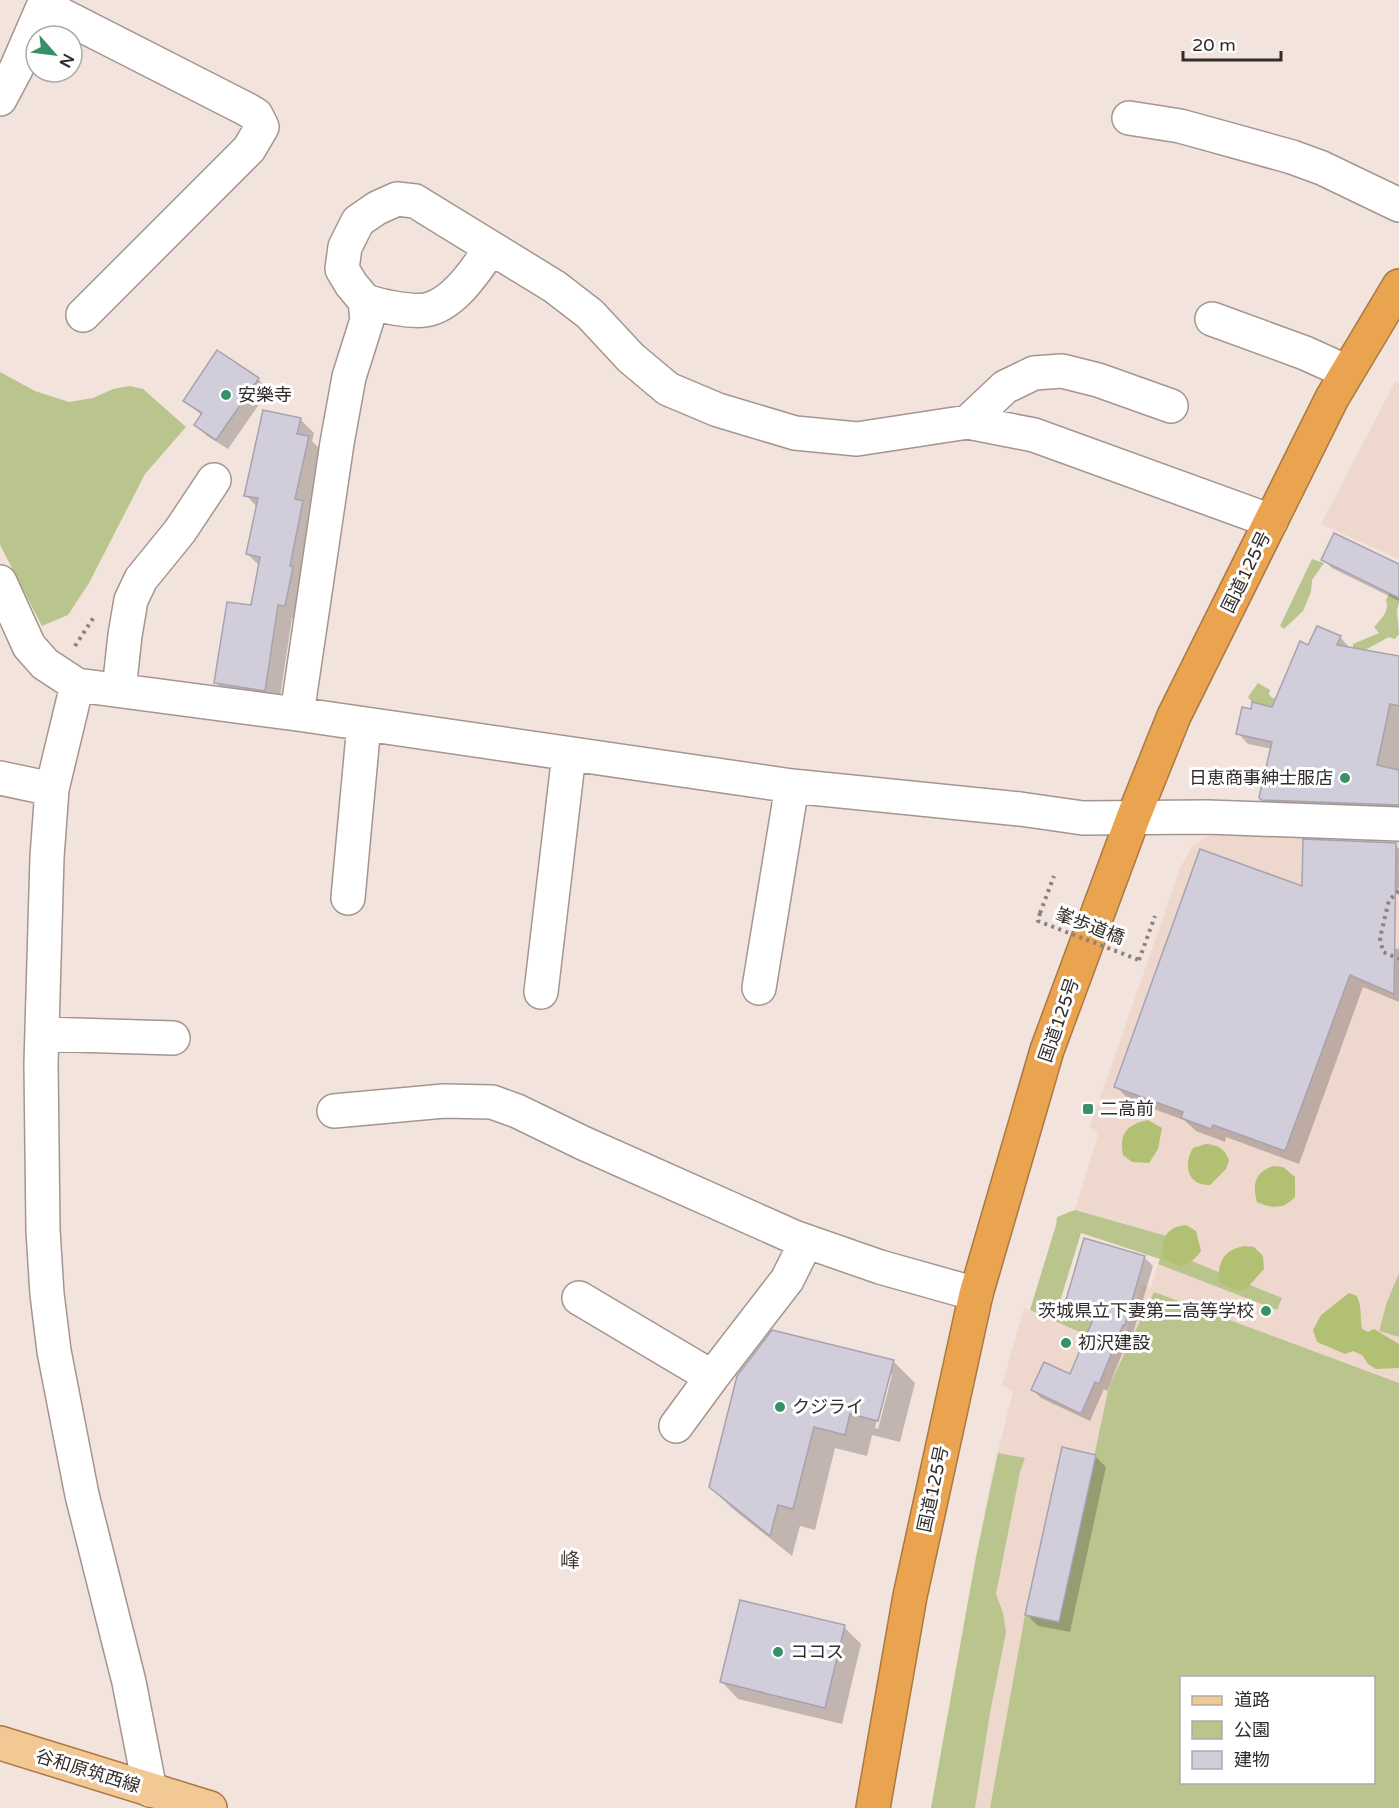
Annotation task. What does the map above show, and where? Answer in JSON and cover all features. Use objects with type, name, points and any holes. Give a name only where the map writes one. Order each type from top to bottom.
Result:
[{"type":"highway","name":"国道125号","points":[[873,1808],[910,1596],[976,1294],[1047,1050],[1133,818],[1174,716],[1332,398],[1399,286]]},
{"type":"main road","name":"谷和原筑西線","points":[[0,1743],[162,1798],[210,1808]]},
{"type":"street","points":[[0,99],[45,3],[246,109],[256,115],[262,127],[249,149],[83,315]]},
{"type":"street","points":[[1129,118],[1180,126],[1292,157],[1322,168],[1399,205]]},
{"type":"street","points":[[491,248],[461,288],[443,303],[425,310],[384,307],[365,301],[342,269],[345,248],[358,221],[377,208],[397,199],[415,201],[555,287],[590,314],[631,358],[668,389],[718,410],[795,433],[857,439],[968,422],[1034,435],[1270,521]]},
{"type":"street","points":[[297,714],[337,443],[349,377],[367,320],[365,301]]},
{"type":"street","points":[[1212,319],[1305,353],[1347,372]]},
{"type":"street","points":[[968,422],[1005,387],[1034,373],[1062,371],[1098,380],[1171,406]]},
{"type":"street","points":[[119,690],[131,600],[141,579],[180,531],[214,480]]},
{"type":"street","points":[[0,582],[29,646],[45,664],[77,684],[792,786],[1020,809],[1083,818],[1207,818],[1399,824]]},
{"type":"street","points":[[77,684],[52,789],[47,857],[42,1034],[43,1230],[47,1294],[54,1351],[82,1495],[129,1682],[162,1798]]},
{"type":"street","points":[[348,898],[364,724]]},
{"type":"street","points":[[541,992],[569,754]]},
{"type":"street","points":[[0,778],[52,789]]},
{"type":"street","points":[[759,988],[792,786]]},
{"type":"street","points":[[42,1034],[173,1038]]},
{"type":"street","points":[[334,1111],[444,1101],[492,1102],[517,1111],[583,1143],[806,1242],[880,1267],[976,1294]]},
{"type":"street","points":[[676,1426],[787,1280],[806,1242]]},
{"type":"street","points":[[579,1298],[712,1377]]},
{"type":"path","name":"峯歩道橋","points":[[1054,876],[1038,921],[1139,960],[1155,916]]},
{"type":"path","points":[[1399,891],[1389,900],[1380,938],[1383,952],[1399,959]]},
{"type":"shaded area","points":[[1395,382],[1399,384],[1399,559],[1321,524]]},
{"type":"shaded area","name":"茨城県立下妻第二高等学校","points":[[1217,831],[1399,835],[1399,1808],[931,1808],[991,1479],[1013,1391],[1002,1385],[1024,1308],[1086,1335],[1090,1326],[1123,1340],[1142,1284],[1151,1288],[1160,1259],[1057,1217],[1075,1210],[1098,1135],[1090,1127],[1181,866],[1193,845]]},
{"type":"green space","points":[[0,372],[35,391],[69,402],[93,398],[113,389],[130,386],[143,389],[186,427],[145,474],[89,583],[68,615],[42,626],[0,545]]},
{"type":"green space","points":[[1312,559],[1324,563],[1312,580],[1311,592],[1303,611],[1284,629],[1280,626]]},
{"type":"green space","points":[[1396,581],[1399,583],[1397,610],[1399,635],[1395,639],[1389,637],[1365,650],[1353,648],[1353,644],[1379,633],[1374,627],[1386,611],[1386,600]]},
{"type":"green space","points":[[1258,683],[1270,690],[1269,694],[1280,701],[1281,708],[1252,702],[1248,697]]},
{"type":"green space","points":[[1148,1120],[1162,1128],[1158,1149],[1149,1163],[1132,1162],[1123,1155],[1122,1141],[1130,1127]]},
{"type":"green space","points":[[1206,1144],[1220,1148],[1229,1160],[1226,1169],[1210,1185],[1196,1182],[1189,1173],[1188,1167],[1193,1148]]},
{"type":"green space","points":[[1274,1166],[1283,1167],[1295,1177],[1295,1197],[1287,1204],[1278,1207],[1257,1202],[1255,1190],[1259,1175]]},
{"type":"green space","points":[[1075,1210],[1170,1237],[1165,1250],[1282,1298],[1277,1310],[1158,1264],[1160,1259],[1081,1233],[1061,1298],[1064,1307],[1100,1318],[1086,1335],[1030,1310],[1057,1217]]},
{"type":"green space","points":[[1186,1225],[1196,1231],[1201,1251],[1188,1264],[1174,1264],[1162,1257],[1166,1235],[1173,1228]]},
{"type":"green space","points":[[1245,1246],[1254,1247],[1263,1256],[1264,1269],[1247,1288],[1238,1291],[1220,1283],[1219,1269],[1227,1254]]},
{"type":"green space","points":[[1399,1273],[1399,1337],[1379,1331],[1387,1302]]},
{"type":"green space","points":[[1154,1292],[1399,1383],[1399,1808],[990,1808],[1025,1615],[1059,1622],[1109,1386]]},
{"type":"green space","points":[[1349,1293],[1357,1296],[1359,1300],[1362,1329],[1368,1332],[1374,1329],[1399,1344],[1399,1368],[1376,1369],[1368,1364],[1362,1355],[1353,1351],[1345,1354],[1317,1342],[1313,1330],[1321,1315]]},
{"type":"green space","points":[[998,1453],[1025,1458],[1020,1472],[996,1594],[1003,1613],[1006,1632],[975,1808],[931,1808],[976,1557]]},
{"type":"building","points":[[217,350],[259,378],[216,440],[194,425],[202,413],[183,401]]},
{"type":"building","points":[[263,410],[301,418],[297,434],[309,436],[295,499],[303,501],[290,566],[293,567],[285,606],[278,605],[265,691],[214,683],[227,602],[251,605],[260,557],[246,554],[258,498],[244,496]]},
{"type":"building","points":[[1334,533],[1399,564],[1399,598],[1321,560]]},
{"type":"building","points":[[1317,626],[1341,636],[1337,645],[1399,656],[1399,706],[1390,704],[1377,765],[1399,770],[1399,805],[1261,800],[1259,797],[1272,742],[1236,734],[1242,707],[1251,709],[1252,702],[1272,707],[1300,641],[1308,645]]},
{"type":"building","points":[[1303,839],[1396,843],[1394,994],[1350,975],[1285,1151],[1213,1125],[1211,1129],[1181,1118],[1183,1112],[1114,1087],[1200,849],[1302,886]]},
{"type":"building","points":[[1084,1238],[1145,1256],[1125,1325],[1123,1325],[1099,1384],[1095,1382],[1081,1414],[1031,1390],[1044,1362],[1070,1374],[1094,1317],[1064,1307]]},
{"type":"building","points":[[772,1330],[894,1360],[878,1421],[850,1414],[845,1435],[814,1427],[793,1509],[778,1505],[770,1536],[709,1487],[737,1376]]},
{"type":"building","points":[[1062,1447],[1096,1455],[1059,1622],[1025,1615]]},
{"type":"building","points":[[740,1600],[845,1625],[825,1708],[720,1682]]},
{"type":"place","name":"安樂寺","points":[[226,395]]},
{"type":"place","name":"日恵商事紳士服店","points":[[1345,778]]},
{"type":"place","name":"二高前","points":[[1088,1109]]},
{"type":"place","name":"茨城県立下妻第二高等学校","points":[[1266,1311]]},
{"type":"place","name":"初沢建設","points":[[1066,1343]]},
{"type":"place","name":"クジライ","points":[[780,1407]]},
{"type":"place","name":"ココス","points":[[778,1652]]},
{"type":"district","name":"峰","points":[[570,1560]]}]
